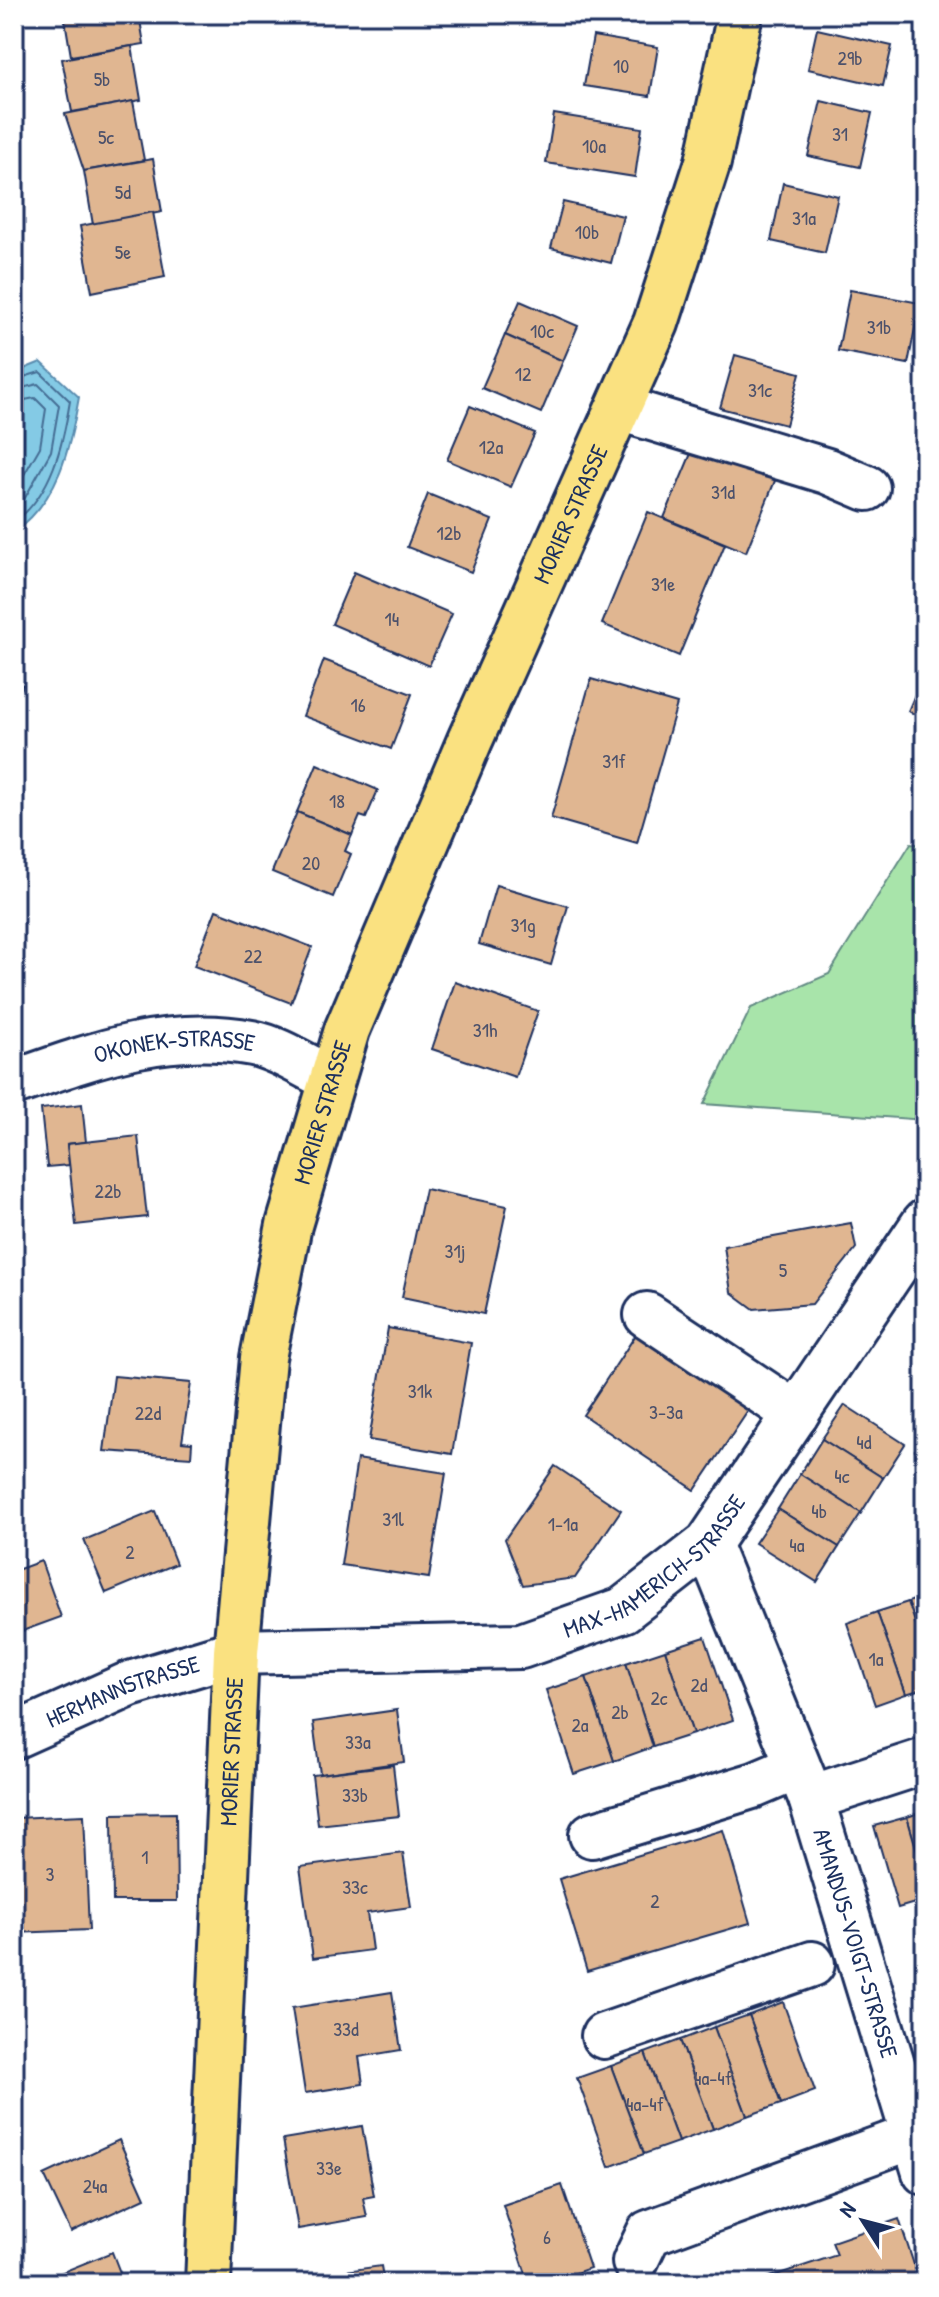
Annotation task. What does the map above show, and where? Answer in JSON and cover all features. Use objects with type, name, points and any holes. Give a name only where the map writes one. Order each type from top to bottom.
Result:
[{"type":"main road","name":"MORIER STRASSE","points":[[208,2283],[236,1652],[263,1358],[289,1225],[330,1078],[446,795],[656,323],[708,162],[740,14]]},
{"type":"street","points":[[619,408],[827,471],[867,488]]},
{"type":"street","name":"OKONEK-STRASSE","points":[[14,1083],[131,1044],[185,1037],[255,1044],[330,1078]]},
{"type":"street","name":"MAX-HAMERICH-STRASSE","points":[[236,1652],[521,1646],[623,1610],[708,1544],[925,1222]]},
{"type":"street","points":[[647,1315],[796,1414]]},
{"type":"street","name":"AMANDUS-VOIGT-STRASSE","points":[[635,2262],[649,2233],[920,2154],[803,1783],[708,1544]]},
{"type":"street","name":"HERMANNSTRASSE","points":[[14,1736],[130,1684],[236,1652]]},
{"type":"street","name":"AMANDUS-VOIGT-STRASSE","points":[[803,1783],[925,1761]]},
{"type":"street","points":[[592,1835],[755,1785],[803,1783]]},
{"type":"street","points":[[604,2036],[812,1964]]},
{"type":"green space","points":[[911,843],[925,846],[925,1120],[704,1104],[751,1008],[829,974]]},
{"type":"water","points":[[41,362],[79,397],[66,454],[52,489],[42,505],[14,532],[14,373]]},
{"type":"building","points":[[64,14],[139,14],[144,44],[71,56]]},
{"type":"building","points":[[899,14],[925,14],[925,21]]},
{"type":"building","points":[[817,29],[892,46],[883,86],[808,69]]},
{"type":"building","points":[[593,36],[658,47],[650,96],[584,86]]},
{"type":"building","points":[[132,46],[141,100],[72,112],[62,59]]},
{"type":"building","points":[[133,101],[144,160],[84,171],[65,114]]},
{"type":"building","points":[[821,101],[872,113],[860,167],[808,156]]},
{"type":"building","points":[[554,114],[642,128],[635,177],[546,163]]},
{"type":"building","points":[[153,159],[162,212],[93,225],[84,171]]},
{"type":"building","points":[[783,183],[838,196],[825,253],[771,241]]},
{"type":"building","points":[[563,202],[623,216],[611,263],[551,248]]},
{"type":"building","points":[[153,212],[165,277],[92,292],[80,226]]},
{"type":"building","points":[[850,290],[920,303],[908,364],[838,351]]},
{"type":"building","points":[[520,301],[578,326],[563,361],[505,335]]},
{"type":"building","points":[[505,335],[563,361],[541,413],[482,388]]},
{"type":"building","points":[[735,355],[800,373],[786,425],[720,408]]},
{"type":"building","points":[[470,406],[535,433],[511,487],[447,460]]},
{"type":"building","points":[[700,432],[781,466],[746,552],[664,518]]},
{"type":"building","points":[[428,494],[492,520],[471,572],[407,547]]},
{"type":"building","points":[[648,512],[725,544],[679,656],[602,624]]},
{"type":"building","points":[[354,572],[452,614],[429,666],[332,624]]},
{"type":"building","points":[[324,660],[412,694],[391,749],[303,716]]},
{"type":"building","points":[[925,671],[925,719],[908,711]]},
{"type":"building","points":[[591,679],[677,704],[637,843],[551,818]]},
{"type":"building","points":[[14,681],[23,685],[14,708]]},
{"type":"building","points":[[317,764],[378,790],[366,818],[360,816],[352,835],[297,812]]},
{"type":"building","points":[[297,812],[352,835],[345,851],[351,854],[333,897],[272,872]]},
{"type":"building","points":[[496,885],[568,906],[551,965],[479,944]]},
{"type":"building","points":[[216,910],[312,947],[291,1003],[194,966]]},
{"type":"building","points":[[455,982],[538,1011],[515,1077],[432,1049]]},
{"type":"building","points":[[82,1104],[86,1142],[67,1144],[69,1165],[47,1167],[41,1109]]},
{"type":"building","points":[[138,1136],[147,1217],[76,1225],[67,1144]]},
{"type":"building","points":[[425,1189],[507,1206],[484,1314],[402,1297]]},
{"type":"building","points":[[851,1223],[856,1248],[812,1304],[754,1309],[731,1292],[724,1246]]},
{"type":"building","points":[[388,1328],[471,1343],[452,1454],[369,1440]]},
{"type":"building","points":[[637,1333],[750,1408],[695,1490],[583,1415]]},
{"type":"building","points":[[114,1376],[191,1383],[182,1442],[192,1443],[191,1457],[104,1451]]},
{"type":"building","points":[[845,1405],[905,1444],[883,1478],[822,1439]]},
{"type":"building","points":[[822,1439],[883,1478],[861,1513],[800,1474]]},
{"type":"building","points":[[925,1441],[925,1462],[915,1450]]},
{"type":"building","points":[[357,1459],[446,1473],[429,1578],[341,1565]]},
{"type":"building","points":[[555,1466],[621,1510],[575,1578],[523,1585],[505,1539]]},
{"type":"building","points":[[800,1474],[861,1513],[839,1547],[778,1509]]},
{"type":"building","points":[[778,1509],[839,1547],[817,1582],[755,1543]]},
{"type":"building","points":[[155,1511],[176,1564],[106,1593],[84,1540]]},
{"type":"building","points":[[41,1561],[61,1617],[14,1634],[14,1571]]},
{"type":"building","points":[[925,1596],[925,1651],[908,1602]]},
{"type":"building","points":[[908,1602],[925,1651],[925,1688],[906,1694],[877,1612]]},
{"type":"building","points":[[877,1612],[906,1694],[875,1705],[847,1623]]},
{"type":"building","points":[[705,1637],[733,1720],[693,1734],[665,1650]]},
{"type":"building","points":[[665,1650],[693,1734],[653,1747],[626,1663]]},
{"type":"building","points":[[626,1663],[653,1747],[614,1761],[586,1677]]},
{"type":"building","points":[[586,1677],[614,1761],[574,1774],[546,1690]]},
{"type":"building","points":[[397,1710],[404,1762],[320,1774],[313,1722]]},
{"type":"building","points":[[393,1765],[399,1816],[318,1825],[312,1775]]},
{"type":"building","points":[[925,1811],[925,1878],[907,1817]]},
{"type":"building","points":[[176,1813],[177,1901],[113,1901],[112,1814]]},
{"type":"building","points":[[84,1815],[89,1930],[14,1933],[14,1818]]},
{"type":"building","points":[[907,1817],[925,1878],[925,1900],[898,1908],[874,1826]]},
{"type":"building","points":[[723,1830],[750,1923],[587,1971],[559,1879]]},
{"type":"building","points":[[403,1853],[411,1907],[367,1913],[372,1950],[313,1958],[300,1867]]},
{"type":"building","points":[[392,1992],[401,2050],[359,2057],[363,2084],[305,2093],[292,2008]]},
{"type":"building","points":[[783,2002],[815,2091],[781,2104],[749,2015]]},
{"type":"building","points":[[749,2015],[781,2104],[747,2116],[714,2027]]},
{"type":"building","points":[[714,2027],[747,2116],[713,2129],[680,2040]]},
{"type":"building","points":[[680,2040],[713,2129],[678,2142],[645,2053]]},
{"type":"building","points":[[645,2053],[678,2142],[644,2154],[611,2066]]},
{"type":"building","points":[[611,2066],[644,2154],[609,2167],[577,2078]]},
{"type":"building","points":[[362,2126],[374,2196],[363,2198],[367,2217],[298,2229],[283,2139]]},
{"type":"building","points":[[119,2140],[145,2198],[71,2232],[44,2175]]},
{"type":"building","points":[[562,2185],[590,2268],[547,2283],[529,2283],[503,2205]]},
{"type":"building","points":[[899,2219],[920,2283],[752,2283],[837,2255],[832,2242]]},
{"type":"building","points":[[112,2252],[124,2283],[38,2282]]},
{"type":"building","points":[[381,2266],[384,2283],[280,2283],[280,2280]]}]
